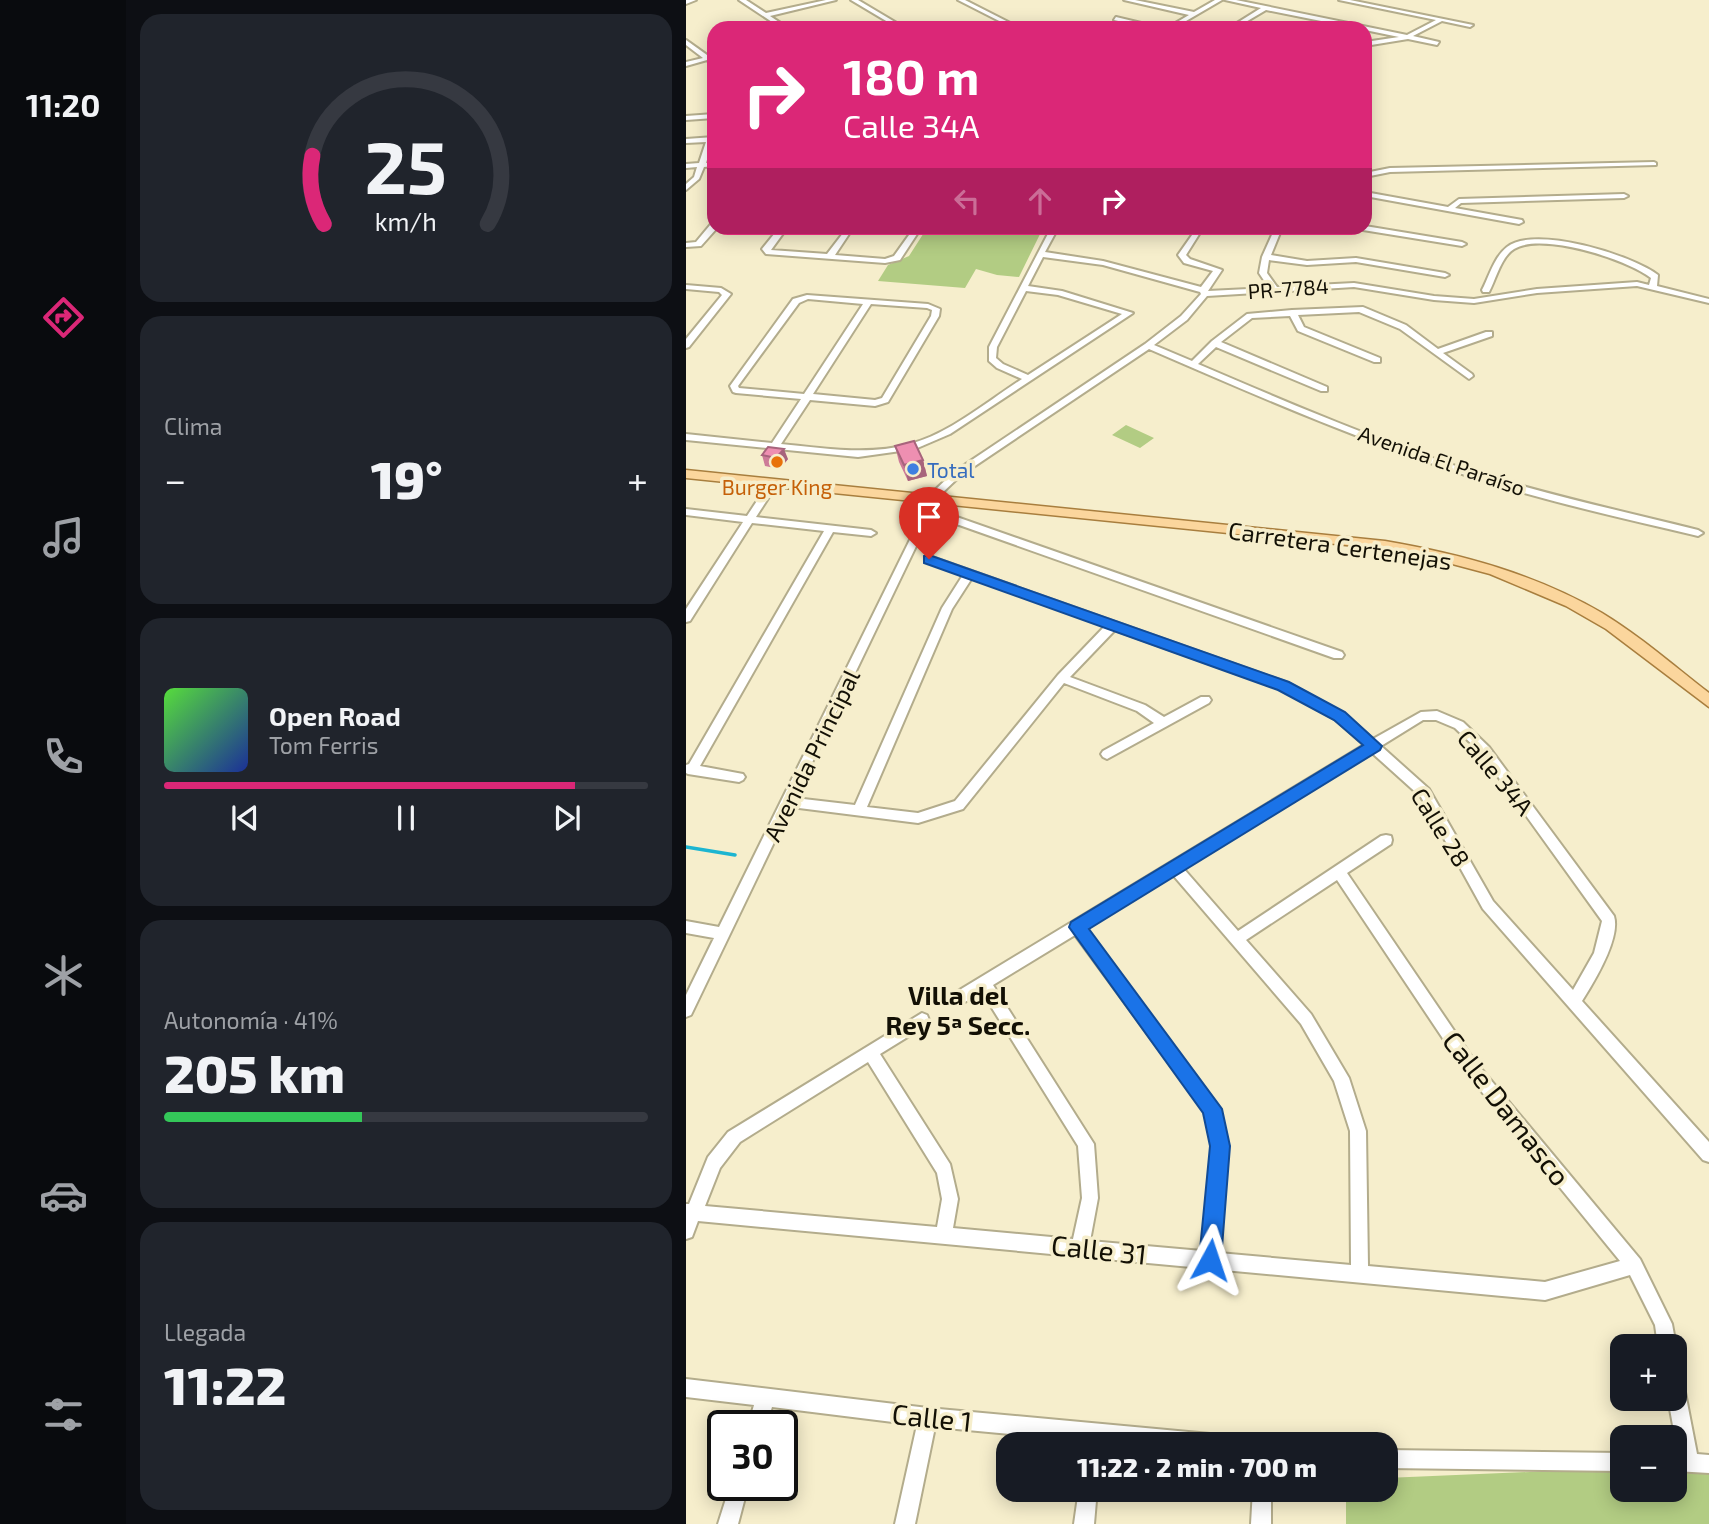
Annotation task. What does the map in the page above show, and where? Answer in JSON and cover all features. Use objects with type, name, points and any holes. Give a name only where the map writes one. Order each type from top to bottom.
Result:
[{"type":"main road","name":"Carretera Certenejas","points":[[686,474],[932,505],[1385,545],[1448,556],[1512,575],[1598,618],[1709,701]]},
{"type":"street","points":[[686,2],[693,0]]},
{"type":"street","points":[[742,0],[775,21]]},
{"type":"street","points":[[766,15],[833,0]]},
{"type":"street","points":[[854,0],[890,21]]},
{"type":"street","points":[[961,0],[1003,21]]},
{"type":"street","points":[[1127,0],[1194,14]]},
{"type":"street","points":[[1182,21],[1219,0]]},
{"type":"street","points":[[1227,0],[1329,21]]},
{"type":"street","points":[[1342,0],[1470,25]]},
{"type":"street","points":[[1244,21],[1265,8]]},
{"type":"street","points":[[1116,19],[1125,21]]},
{"type":"street","points":[[1372,43],[1408,37],[1441,19]]},
{"type":"street","points":[[1372,30],[1437,43]]},
{"type":"street","points":[[686,41],[707,57]]},
{"type":"street","points":[[686,64],[707,59]]},
{"type":"street","points":[[686,118],[707,116]]},
{"type":"street","points":[[686,141],[707,139]]},
{"type":"street","points":[[686,188],[696,178],[707,152]]},
{"type":"street","points":[[1372,174],[1390,170],[1654,164]]},
{"type":"street","points":[[686,166],[707,165]]},
{"type":"street","points":[[1372,195],[1519,222]]},
{"type":"street","points":[[1450,209],[1459,201],[1624,196]]},
{"type":"street","points":[[1372,229],[1462,244]]},
{"type":"street","points":[[686,245],[698,244],[707,234]]},
{"type":"street","points":[[777,235],[766,249],[769,251],[892,260],[897,258],[912,235]]},
{"type":"street","points":[[829,257],[845,235]]},
{"type":"street","points":[[1028,379],[1000,366],[992,359],[993,347],[1050,235]]},
{"type":"street","points":[[1196,235],[1182,256],[1187,261],[1218,270],[1184,318],[1148,346],[957,474],[932,505],[1338,655]]},
{"type":"street","points":[[1274,289],[1263,272],[1276,235]]},
{"type":"street","points":[[1486,290],[1509,249],[1530,243],[1576,245],[1633,263],[1655,277],[1653,286]]},
{"type":"street","name":"PR-7784","points":[[1041,254],[1103,263],[1204,292],[1354,285],[1434,298],[1474,301],[1549,290],[1637,284],[1709,301]]},
{"type":"street","points":[[1266,257],[1307,262],[1356,260],[1445,275]]},
{"type":"street","points":[[686,287],[721,290],[727,294],[686,345]]},
{"type":"street","points":[[686,437],[858,454],[912,447],[947,432],[1129,313],[1059,293],[1023,288]]},
{"type":"street","points":[[807,297],[928,306],[936,309],[935,316],[885,400],[875,403],[806,398],[736,390],[734,386],[796,301],[807,297]]},
{"type":"street","points":[[775,446],[869,302]]},
{"type":"street","points":[[1148,346],[1193,365],[1215,343],[1250,316],[1360,309],[1403,327],[1469,376]]},
{"type":"street","points":[[1292,312],[1301,329],[1377,360]]},
{"type":"street","points":[[1437,352],[1489,334]]},
{"type":"street","points":[[1215,343],[1324,389]]},
{"type":"street","name":"Avenida El Paraíso","points":[[1193,365],[1271,399],[1447,466],[1516,487],[1698,533]]},
{"type":"street","points":[[686,618],[773,483]]},
{"type":"street","name":"Avenida Principal","points":[[686,1010],[932,505]]},
{"type":"street","points":[[686,512],[871,533]]},
{"type":"street","points":[[739,777],[689,769],[830,529]]},
{"type":"street","name":"Calle 28","points":[[929,559],[1284,686],[1339,716],[1425,793],[1488,905],[1709,1154]]},
{"type":"street","points":[[859,810],[947,608],[970,573]]},
{"type":"street","points":[[788,802],[918,818],[959,805],[1062,678],[1113,625]]},
{"type":"street","points":[[1062,678],[1141,708],[1162,722]]},
{"type":"street","points":[[1107,754],[1205,700]]},
{"type":"street","name":"Calle 34A","points":[[958,999],[1421,716],[1437,715],[1459,725],[1485,750],[1609,920],[1606,942],[1599,960],[1574,1001]]},
{"type":"street","points":[[1238,938],[1386,840]]},
{"type":"street","points":[[1174,867],[1306,1018],[1341,1078],[1358,1130],[1360,1275]]},
{"type":"street","name":"Calle Damasco","points":[[1339,872],[1469,1065],[1634,1265],[1663,1324],[1665,1334]]},
{"type":"street","points":[[686,927],[723,934]]},
{"type":"street","points":[[1077,927],[1212,1109],[1220,1146],[1210,1260]]},
{"type":"street","points":[[984,983],[1086,1144],[1090,1198],[1080,1247]]},
{"type":"street","points":[[686,1231],[690,1212],[713,1163],[734,1137],[922,1020]]},
{"type":"street","points":[[870,1052],[944,1170],[950,1199],[944,1235]]},
{"type":"street","name":"Calle 31","points":[[690,1212],[1545,1291],[1634,1265]]},
{"type":"street","name":"Calle 1","points":[[686,1388],[765,1400],[1047,1432]]},
{"type":"street","points":[[762,1410],[765,1400]]},
{"type":"street","points":[[905,1524],[928,1417]]},
{"type":"street","points":[[1398,1459],[1610,1462]]},
{"type":"street","points":[[1687,1462],[1709,1464]]},
{"type":"street","points":[[728,1524],[735,1501]]},
{"type":"street","points":[[1084,1524],[1087,1502]]},
{"type":"street","points":[[1261,1524],[1262,1502]]},
{"type":"green space","points":[[922,235],[1040,235],[1019,277],[976,269],[965,288],[878,281],[888,265],[909,256]]},
{"type":"green space","points":[[1126,425],[1154,438],[1140,448],[1112,435]]},
{"type":"green space","points":[[1709,1465],[1709,1524],[1346,1524],[1346,1502],[1398,1502],[1398,1477],[1610,1469],[1610,1502],[1687,1502],[1687,1466]]},
{"type":"building","points":[[914,441],[923,460],[904,465],[895,446]]},
{"type":"building","points":[[768,447],[784,449],[776,458],[762,455]]},
{"type":"waterway","points":[[686,847],[735,855]]},
{"type":"place","name":"Burger King","points":[[777,462]]},
{"type":"place","name":"Total","points":[[913,469]]},
{"type":"district","name":"Villa del Rey 5ª Secc.","points":[[958,1009]]},
{"type":"route","points":[[929,559],[1284,686],[1339,716],[1374,746],[1077,927],[1212,1109],[1220,1146],[1210,1260]]}]
